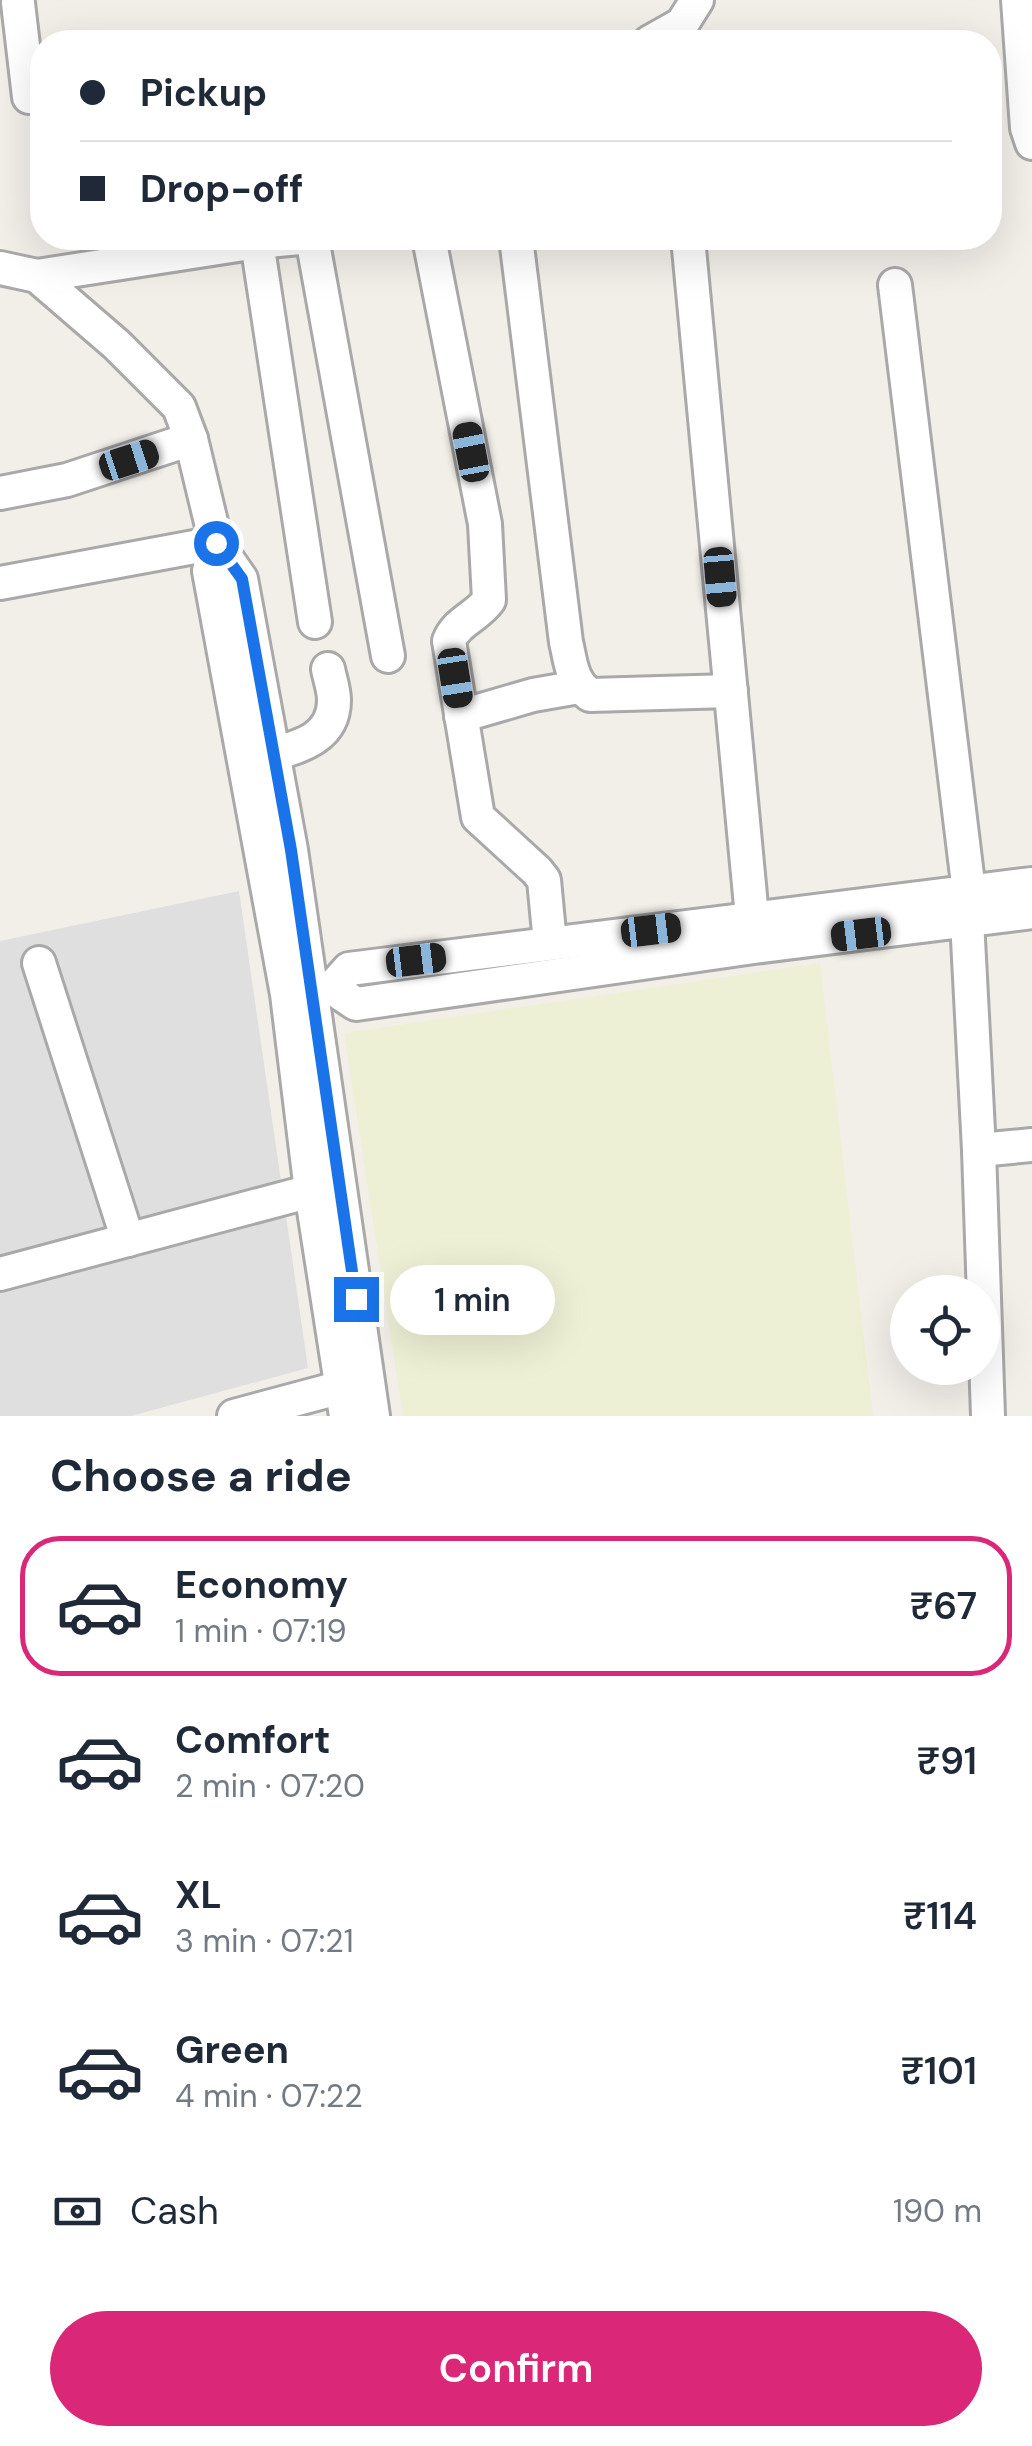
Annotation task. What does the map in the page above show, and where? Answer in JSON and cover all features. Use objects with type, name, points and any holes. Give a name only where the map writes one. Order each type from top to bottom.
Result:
[{"type":"street","points":[[671,30],[682,24],[697,0]]},
{"type":"street","points":[[12,4],[29,96]]},
{"type":"street","points":[[1024,18],[1028,128],[1032,143]]},
{"type":"street","points":[[0,268],[37,276],[205,250]]},
{"type":"street","points":[[258,250],[315,622]]},
{"type":"street","points":[[314,250],[388,656]]},
{"type":"street","points":[[431,250],[484,524],[489,600],[458,626],[449,641],[478,817],[544,880],[550,943]]},
{"type":"street","points":[[517,250],[566,642],[574,677],[590,695],[730,690]]},
{"type":"street","points":[[689,250],[753,932]]},
{"type":"street","points":[[37,276],[117,345],[178,407],[191,439],[216,543],[242,579],[291,850],[310,991],[344,1408]]},
{"type":"street","points":[[895,286],[968,906],[988,1416]]},
{"type":"street","points":[[0,493],[67,480],[191,439]]},
{"type":"street","points":[[0,583],[216,543]]},
{"type":"street","points":[[216,543],[209,571],[310,991],[311,1191],[344,1408]]},
{"type":"street","points":[[274,754],[308,745],[327,728],[334,702],[328,668]]},
{"type":"street","points":[[461,716],[579,687]]},
{"type":"street","points":[[310,991],[356,1004],[753,932],[968,906],[1032,884]]},
{"type":"street","points":[[968,906],[1032,912]]},
{"type":"street","points":[[310,991],[348,969],[550,943],[753,932]]},
{"type":"street","points":[[38,963],[128,1240]]},
{"type":"street","points":[[979,1150],[1032,1146]]},
{"type":"street","points":[[0,1274],[311,1191]]},
{"type":"street","points":[[234,1416],[344,1408]]},
{"type":"shaded area","points":[[239,891],[308,1368],[131,1416],[0,1416],[0,941]]},
{"type":"green space","points":[[820,963],[873,1416],[403,1416],[344,1033]]},
{"type":"route","points":[[216,543],[242,579],[291,850],[356,1299]]}]
